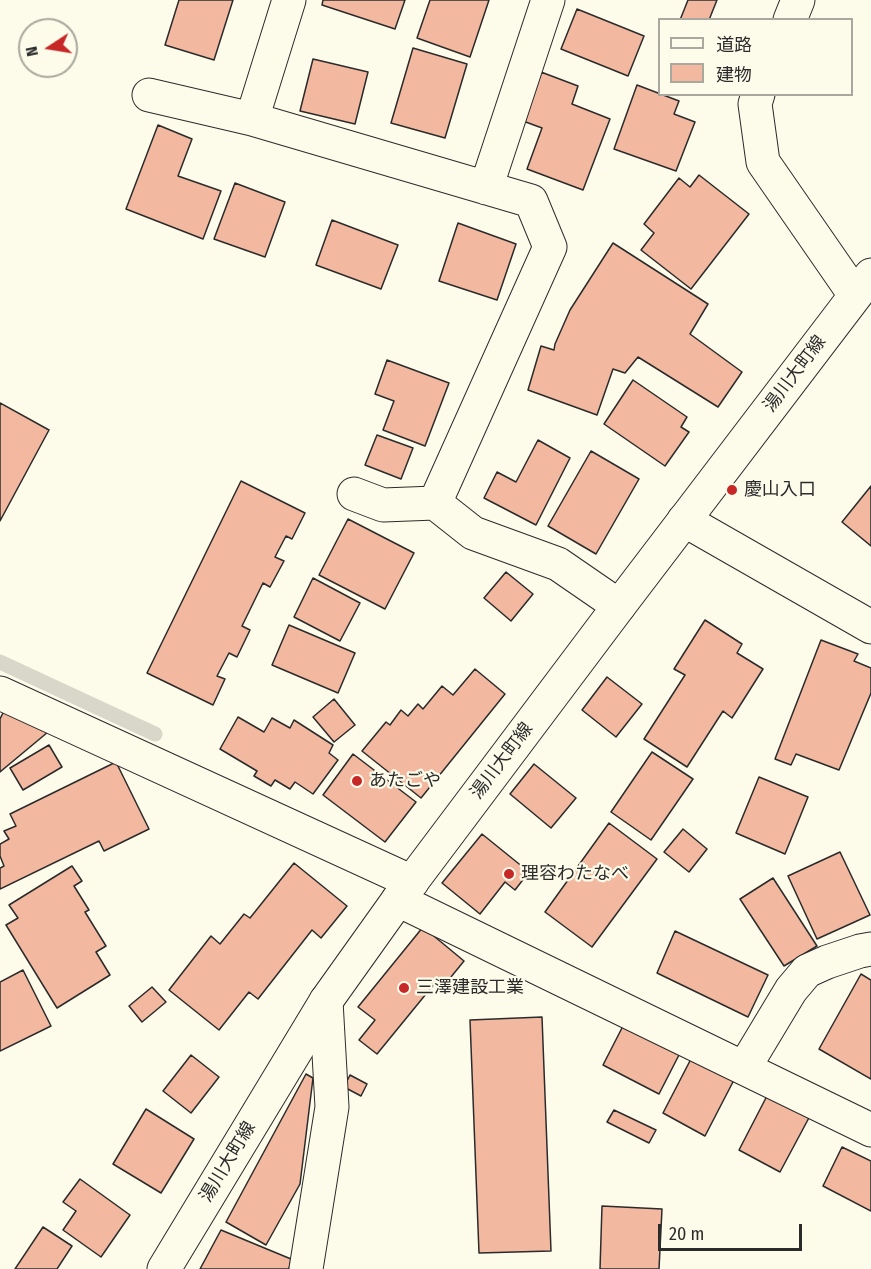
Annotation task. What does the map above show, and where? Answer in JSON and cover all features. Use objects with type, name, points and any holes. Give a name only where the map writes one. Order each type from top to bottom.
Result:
[{"type":"street","points":[[252,119],[289,0]]},
{"type":"street","points":[[486,188],[548,0]]},
{"type":"street","points":[[791,18],[798,0]]},
{"type":"street","points":[[149,95],[252,119],[531,201],[550,247],[435,503]]},
{"type":"street","points":[[757,96],[754,104],[763,162],[863,285]]},
{"type":"street","name":"湯川大町線","points":[[164,1269],[326,1001],[405,891],[863,285]]},
{"type":"street","points":[[354,494],[383,505],[435,503],[473,533],[558,564],[619,606]]},
{"type":"street","points":[[684,520],[871,627]]},
{"type":"street","points":[[0,693],[405,891],[744,1068],[871,1130]]},
{"type":"street","points":[[744,1068],[791,990],[807,971],[827,962],[871,949]]},
{"type":"street","points":[[306,1269],[332,1107],[326,1001]]},
{"type":"building","points":[[179,0],[233,0],[214,60],[165,45]]},
{"type":"building","points":[[323,0],[405,0],[395,29],[322,5]]},
{"type":"building","points":[[430,0],[489,0],[470,57],[417,38]]},
{"type":"building","points":[[688,0],[717,0],[710,18],[681,18]]},
{"type":"building","points":[[577,9],[644,36],[628,76],[561,49]]},
{"type":"building","points":[[413,48],[467,64],[445,138],[391,123]]},
{"type":"building","points":[[313,59],[368,72],[355,124],[300,111]]},
{"type":"building","points":[[541,72],[578,86],[572,104],[610,119],[583,190],[527,169],[542,128],[523,121]]},
{"type":"building","points":[[637,85],[658,93],[658,96],[666,96],[679,101],[674,114],[695,122],[676,171],[614,149]]},
{"type":"building","points":[[158,125],[192,139],[178,176],[221,191],[203,239],[126,209]]},
{"type":"building","points":[[699,175],[749,214],[691,289],[641,250],[654,233],[644,224],[679,178],[690,187]]},
{"type":"building","points":[[235,183],[285,202],[265,257],[214,239]]},
{"type":"building","points":[[332,220],[398,245],[381,289],[316,265]]},
{"type":"building","points":[[458,223],[516,244],[497,300],[439,281]]},
{"type":"building","points":[[613,243],[708,304],[690,334],[742,372],[718,407],[638,357],[625,373],[613,369],[597,415],[528,390],[541,346],[554,350],[570,310]]},
{"type":"building","points":[[387,360],[449,383],[425,446],[383,430],[394,401],[375,394]]},
{"type":"building","points":[[633,380],[687,417],[681,427],[689,432],[665,466],[604,424]]},
{"type":"building","points":[[0,403],[49,430],[0,521]]},
{"type":"building","points":[[377,435],[413,448],[401,479],[365,465]]},
{"type":"building","points":[[538,440],[570,458],[536,525],[484,498],[497,472],[516,482]]},
{"type":"building","points":[[591,451],[639,479],[596,554],[548,526]]},
{"type":"building","points":[[241,481],[305,513],[292,539],[286,536],[275,557],[284,561],[270,587],[263,583],[242,626],[250,630],[237,657],[229,653],[217,676],[225,679],[213,705],[147,673]]},
{"type":"building","points":[[871,486],[871,546],[842,522]]},
{"type":"building","points":[[348,519],[414,553],[385,609],[319,575]]},
{"type":"building","points":[[506,572],[533,594],[511,621],[484,598]]},
{"type":"building","points":[[313,578],[360,603],[340,641],[294,617]]},
{"type":"building","points":[[705,620],[742,644],[737,653],[763,669],[732,718],[723,711],[687,767],[644,739],[685,675],[674,669]]},
{"type":"building","points":[[289,625],[355,653],[338,693],[272,665]]},
{"type":"building","points":[[821,640],[858,654],[854,661],[871,668],[871,693],[839,770],[796,754],[791,765],[775,759]]},
{"type":"building","points":[[475,669],[505,694],[421,798],[362,751],[386,722],[390,725],[401,710],[408,716],[418,704],[423,709],[442,686],[453,695]]},
{"type":"building","points":[[607,677],[642,704],[616,737],[582,710]]},
{"type":"building","points":[[334,699],[355,725],[334,742],[313,717]]},
{"type":"building","points":[[4,711],[48,732],[0,772],[0,719]]},
{"type":"building","points":[[238,717],[264,732],[272,718],[290,728],[294,720],[333,745],[329,753],[338,760],[313,794],[295,782],[290,789],[275,780],[271,786],[254,776],[257,771],[220,749]]},
{"type":"building","points":[[49,745],[62,767],[23,790],[10,768]]},
{"type":"building","points":[[652,752],[693,779],[651,840],[611,812]]},
{"type":"building","points":[[353,754],[416,802],[385,842],[323,795]]},
{"type":"building","points":[[116,762],[149,829],[104,851],[99,841],[0,889],[0,868],[4,866],[0,856],[0,844],[9,839],[4,831],[16,826],[10,814]]},
{"type":"building","points":[[534,764],[576,798],[551,828],[510,794]]},
{"type":"building","points":[[759,777],[808,797],[785,854],[736,833]]},
{"type":"building","points":[[609,823],[657,859],[592,947],[545,912]]},
{"type":"building","points":[[683,829],[707,849],[689,872],[664,852]]},
{"type":"building","points":[[482,834],[529,872],[515,890],[505,882],[480,914],[442,883]]},
{"type":"building","points":[[840,852],[870,915],[817,939],[788,876]]},
{"type":"building","points":[[294,863],[347,906],[321,938],[312,930],[258,999],[249,992],[219,1030],[169,990],[211,936],[220,944],[244,914],[250,918]]},
{"type":"building","points":[[72,866],[82,881],[74,886],[89,910],[85,912],[106,946],[96,952],[110,975],[57,1008],[6,925],[18,918],[9,905]]},
{"type":"building","points":[[773,878],[817,946],[784,966],[740,899]]},
{"type":"building","points":[[423,927],[464,961],[442,988],[435,983],[377,1054],[359,1040],[375,1020],[358,1007]]},
{"type":"building","points":[[675,931],[768,975],[748,1017],[657,973]]},
{"type":"building","points":[[23,970],[51,1026],[0,1051],[0,982]]},
{"type":"building","points":[[861,974],[871,980],[871,1079],[819,1049]]},
{"type":"building","points":[[152,987],[166,1002],[142,1022],[129,1006]]},
{"type":"building","points":[[542,1017],[551,1251],[479,1253],[470,1020]]},
{"type":"building","points":[[624,1024],[680,1053],[659,1094],[603,1065]]},
{"type":"building","points":[[191,1055],[219,1077],[191,1113],[163,1091]]},
{"type":"building","points":[[693,1055],[735,1078],[705,1136],[663,1113]]},
{"type":"building","points":[[306,1074],[313,1078],[300,1184],[266,1245],[226,1222]]},
{"type":"building","points":[[350,1075],[367,1084],[361,1096],[344,1087]]},
{"type":"building","points":[[769,1092],[811,1114],[780,1172],[739,1150]]},
{"type":"building","points":[[146,1109],[194,1139],[161,1193],[113,1164]]},
{"type":"building","points":[[614,1110],[656,1130],[649,1143],[607,1122]]},
{"type":"building","points":[[842,1147],[871,1161],[871,1211],[823,1186]]},
{"type":"building","points":[[80,1179],[130,1215],[101,1257],[63,1230],[76,1211],[63,1202]]},
{"type":"building","points":[[602,1206],[662,1209],[659,1269],[600,1269]]},
{"type":"building","points":[[43,1227],[72,1246],[57,1269],[15,1269]]},
{"type":"building","points":[[221,1230],[291,1259],[289,1269],[200,1269]]},
{"type":"waterway","points":[[0,662],[155,734]]},
{"type":"place","name":"慶山入口","points":[[732,490]]},
{"type":"place","name":"あたごや","points":[[357,781]]},
{"type":"place","name":"理容わたなべ","points":[[509,874]]},
{"type":"place","name":"三澤建設工業","points":[[404,988]]}]
